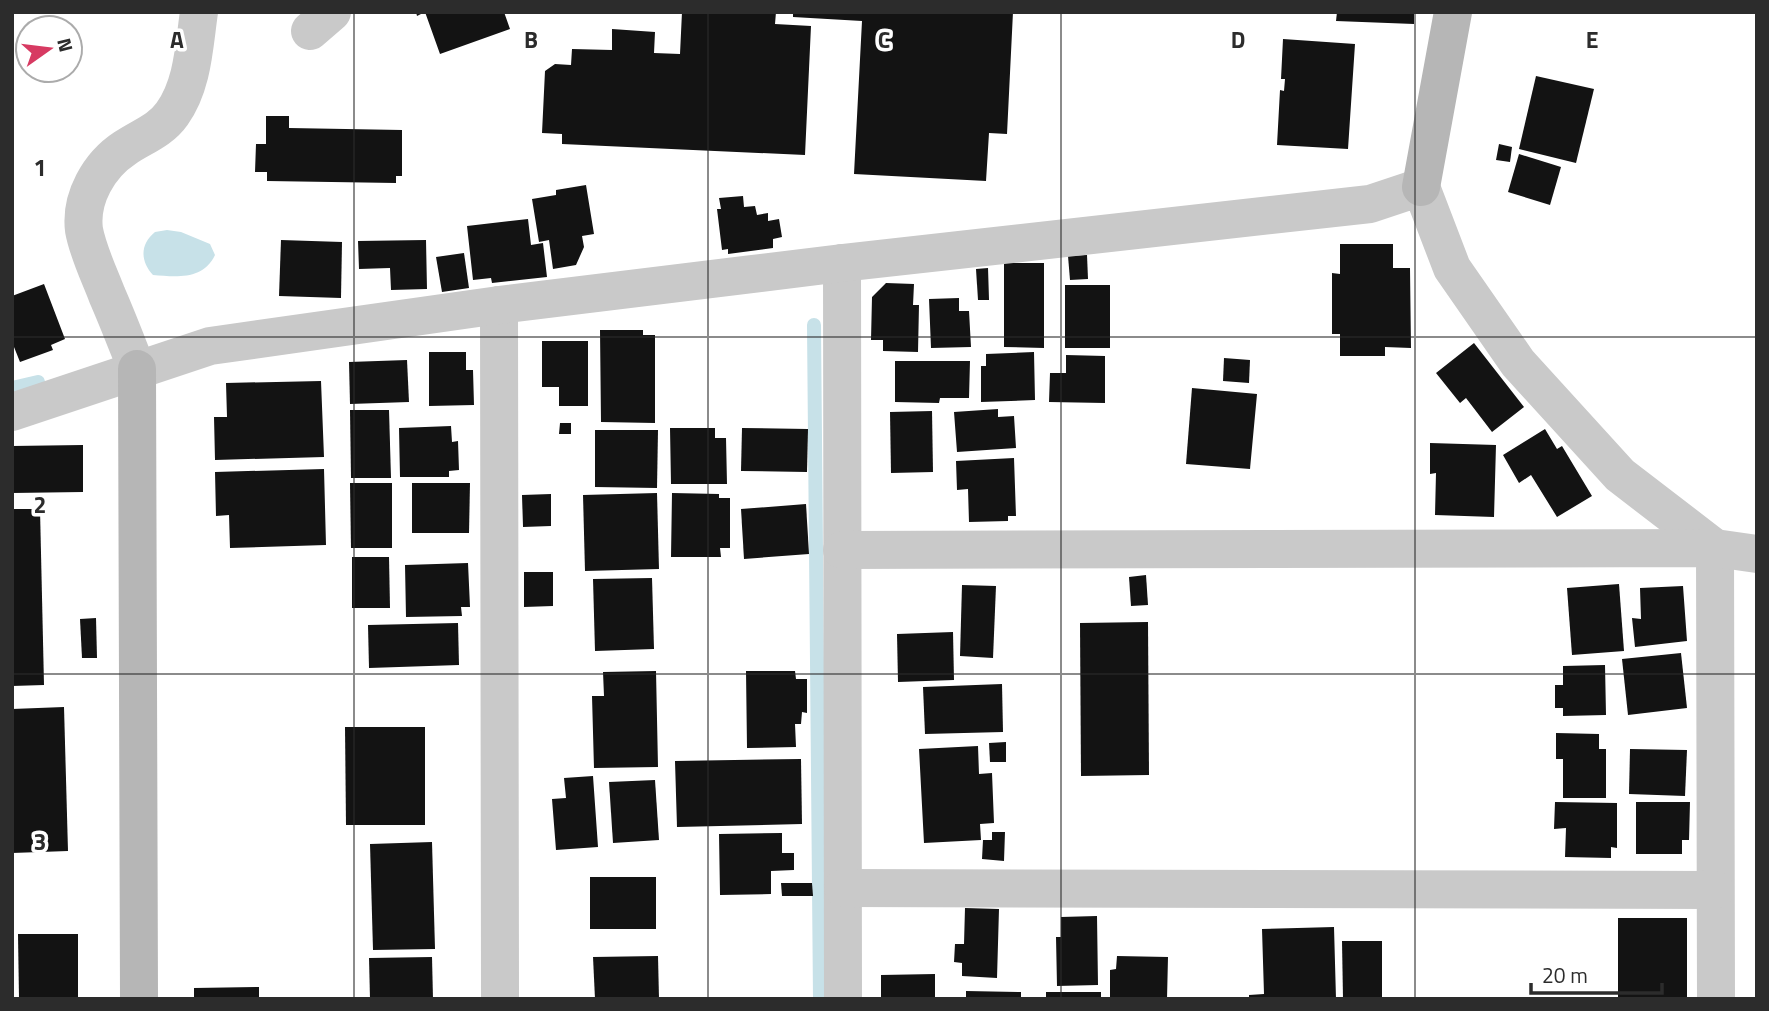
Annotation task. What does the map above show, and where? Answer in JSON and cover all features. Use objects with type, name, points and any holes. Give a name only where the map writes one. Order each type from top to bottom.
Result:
[{"type":"street","points":[[139,999],[137,369],[92,259],[84,228],[87,196],[97,176],[110,160],[152,134],[172,114],[190,76],[199,12]]},
{"type":"street","points":[[1453,12],[1421,187],[1452,268],[1518,363],[1620,475],[1715,548]]},
{"type":"street","points":[[12,412],[210,346],[842,263],[1370,204],[1421,187]]},
{"type":"street","points":[[842,263],[843,999]]},
{"type":"street","points":[[499,306],[500,999]]},
{"type":"street","points":[[1715,548],[1716,999]]},
{"type":"street","points":[[842,550],[1715,548],[1757,554]]},
{"type":"street","points":[[843,888],[1716,890]]},
{"type":"water","points":[[155,232],[181,232],[210,244],[215,255],[210,263],[204,269],[188,275],[153,275],[144,258],[144,247]]},
{"type":"building","points":[[425,12],[504,12],[510,29],[440,54]]},
{"type":"building","points":[[682,12],[776,12],[775,24],[811,26],[805,155],[562,144],[562,134],[542,133],[545,71],[555,64],[571,65],[572,49],[612,50],[612,29],[655,32],[654,53],[680,54]]},
{"type":"building","points":[[793,12],[1013,12],[1007,134],[989,133],[986,181],[854,174],[862,21],[793,17]]},
{"type":"building","points":[[1337,12],[1414,12],[1414,24],[1336,21]]},
{"type":"building","points":[[1283,39],[1355,44],[1348,149],[1277,145],[1280,90],[1284,91],[1285,79],[1281,79]]},
{"type":"building","points":[[1536,76],[1594,89],[1576,163],[1519,149]]},
{"type":"building","points":[[266,116],[289,116],[289,128],[402,130],[402,176],[396,176],[396,183],[267,181],[267,172],[255,172],[256,144],[266,144]]},
{"type":"building","points":[[1499,144],[1512,147],[1510,162],[1496,160]]},
{"type":"building","points":[[1519,154],[1561,167],[1550,205],[1508,192]]},
{"type":"building","points":[[586,185],[594,234],[582,236],[584,247],[576,265],[553,269],[549,240],[539,242],[532,199],[556,195],[556,190]]},
{"type":"building","points":[[743,196],[744,207],[755,206],[757,215],[768,213],[768,221],[779,219],[782,237],[773,239],[773,248],[728,254],[728,249],[722,250],[717,209],[721,209],[719,198]]},
{"type":"building","points":[[528,219],[531,245],[543,243],[547,277],[492,283],[491,278],[473,280],[467,226]]},
{"type":"building","points":[[281,240],[342,242],[341,298],[279,296]]},
{"type":"building","points":[[426,240],[427,289],[391,290],[390,268],[359,269],[358,241]]},
{"type":"building","points":[[1340,244],[1393,244],[1393,268],[1410,268],[1411,348],[1385,347],[1385,356],[1340,356],[1340,334],[1332,334],[1332,273],[1340,274]]},
{"type":"building","points":[[464,253],[469,288],[442,292],[436,257]]},
{"type":"building","points":[[1087,255],[1088,279],[1070,280],[1068,256]]},
{"type":"building","points":[[1004,263],[1044,263],[1044,348],[1004,347]]},
{"type":"building","points":[[988,268],[989,300],[978,300],[976,269]]},
{"type":"building","points":[[886,283],[914,284],[913,305],[919,305],[918,352],[883,351],[883,340],[871,340],[872,297]]},
{"type":"building","points":[[44,284],[65,339],[51,345],[53,350],[20,362],[12,342],[12,296]]},
{"type":"building","points":[[1065,285],[1110,285],[1110,348],[1065,348]]},
{"type":"building","points":[[959,298],[959,311],[969,311],[971,347],[931,348],[929,299]]},
{"type":"building","points":[[600,330],[643,330],[643,335],[655,335],[655,423],[601,422]]},
{"type":"building","points":[[542,341],[588,341],[588,406],[559,406],[559,387],[542,387]]},
{"type":"building","points":[[1474,343],[1524,407],[1492,432],[1466,398],[1460,403],[1436,373]]},
{"type":"building","points":[[429,352],[466,352],[466,370],[473,370],[474,405],[429,406]]},
{"type":"building","points":[[1034,352],[1035,400],[981,402],[981,366],[986,366],[986,354]]},
{"type":"building","points":[[1066,355],[1105,356],[1105,403],[1049,402],[1050,373],[1066,373]]},
{"type":"building","points":[[1224,358],[1250,360],[1249,383],[1223,381]]},
{"type":"building","points":[[407,360],[409,402],[350,404],[349,362]]},
{"type":"building","points":[[895,361],[970,361],[969,398],[940,398],[939,403],[895,402]]},
{"type":"building","points":[[321,381],[324,457],[215,460],[214,417],[227,417],[226,383]]},
{"type":"building","points":[[1192,388],[1257,394],[1250,469],[1186,464]]},
{"type":"building","points":[[998,409],[998,417],[1014,416],[1016,448],[957,452],[954,412]]},
{"type":"building","points":[[350,410],[389,410],[391,478],[351,478]]},
{"type":"building","points":[[932,411],[933,472],[891,473],[890,412]]},
{"type":"building","points":[[560,423],[571,423],[571,434],[559,434]]},
{"type":"building","points":[[451,426],[452,442],[458,441],[459,470],[449,471],[449,477],[400,477],[399,428]]},
{"type":"building","points":[[670,428],[715,428],[715,438],[726,438],[727,484],[671,484]]},
{"type":"building","points":[[742,428],[808,429],[807,472],[741,471]]},
{"type":"building","points":[[1545,429],[1557,449],[1562,446],[1592,496],[1557,517],[1531,475],[1519,483],[1503,455]]},
{"type":"building","points":[[595,430],[658,430],[657,488],[595,487]]},
{"type":"building","points":[[1430,443],[1496,445],[1494,517],[1435,515],[1436,473],[1430,474]]},
{"type":"building","points":[[83,445],[83,492],[12,493],[12,446]]},
{"type":"building","points":[[1014,458],[1016,516],[1008,516],[1008,521],[969,522],[968,489],[957,490],[956,461]]},
{"type":"building","points":[[324,469],[326,545],[230,548],[229,515],[216,516],[215,472]]},
{"type":"building","points":[[350,483],[392,483],[392,548],[351,548]]},
{"type":"building","points":[[412,483],[470,483],[469,533],[412,533]]},
{"type":"building","points":[[657,493],[659,569],[585,571],[583,495]]},
{"type":"building","points":[[672,493],[719,494],[719,498],[730,498],[730,548],[720,548],[721,557],[671,557]]},
{"type":"building","points":[[551,494],[551,526],[523,527],[522,495]]},
{"type":"building","points":[[806,504],[809,554],[744,559],[741,509]]},
{"type":"building","points":[[12,509],[40,509],[44,685],[12,686]]},
{"type":"building","points":[[352,557],[389,557],[390,608],[352,608]]},
{"type":"building","points":[[468,563],[470,607],[461,607],[462,616],[406,617],[405,565]]},
{"type":"building","points":[[524,572],[553,572],[553,606],[524,607]]},
{"type":"building","points":[[1146,575],[1148,605],[1131,606],[1129,577]]},
{"type":"building","points":[[652,578],[654,649],[595,651],[593,579]]},
{"type":"building","points":[[1619,584],[1624,651],[1572,655],[1567,588]]},
{"type":"building","points":[[962,585],[996,586],[993,658],[960,656]]},
{"type":"building","points":[[1683,586],[1687,641],[1635,647],[1632,618],[1641,619],[1640,588]]},
{"type":"building","points":[[96,618],[97,658],[82,658],[80,619]]},
{"type":"building","points":[[1148,622],[1149,775],[1081,776],[1080,623]]},
{"type":"building","points":[[458,623],[459,665],[369,668],[368,625]]},
{"type":"building","points":[[953,632],[954,680],[898,682],[897,634]]},
{"type":"building","points":[[1681,653],[1687,708],[1628,715],[1622,659]]},
{"type":"building","points":[[1605,665],[1606,715],[1563,716],[1563,708],[1555,708],[1555,685],[1563,685],[1563,666]]},
{"type":"building","points":[[656,671],[658,767],[594,768],[592,696],[604,696],[603,672]]},
{"type":"building","points":[[746,671],[795,671],[796,679],[807,679],[807,713],[802,712],[801,724],[795,724],[796,747],[747,748]]},
{"type":"building","points":[[1002,684],[1003,732],[925,734],[923,687]]},
{"type":"building","points":[[64,707],[68,851],[12,853],[12,709]]},
{"type":"building","points":[[345,727],[425,727],[425,825],[346,825]]},
{"type":"building","points":[[1556,733],[1599,734],[1599,749],[1606,749],[1606,798],[1563,798],[1563,759],[1556,759]]},
{"type":"building","points":[[1006,742],[1006,762],[990,762],[989,743]]},
{"type":"building","points":[[978,746],[979,774],[992,773],[994,823],[980,824],[981,840],[924,843],[919,749]]},
{"type":"building","points":[[1630,749],[1687,750],[1685,796],[1629,794]]},
{"type":"building","points":[[801,759],[802,824],[677,827],[675,761]]},
{"type":"building","points":[[593,776],[598,847],[556,850],[552,799],[566,798],[564,778]]},
{"type":"building","points":[[655,780],[659,840],[613,843],[609,782]]},
{"type":"building","points":[[1555,802],[1617,803],[1617,848],[1611,847],[1611,858],[1565,857],[1566,828],[1554,829]]},
{"type":"building","points":[[1636,802],[1690,802],[1689,840],[1682,840],[1682,854],[1636,854]]},
{"type":"building","points":[[992,832],[1005,832],[1004,861],[982,859],[983,840],[992,840]]},
{"type":"building","points":[[782,833],[782,853],[794,853],[794,870],[771,871],[771,894],[720,895],[719,834]]},
{"type":"building","points":[[432,842],[435,949],[373,950],[370,844]]},
{"type":"building","points":[[590,877],[656,877],[656,929],[590,929]]},
{"type":"building","points":[[781,883],[812,883],[813,896],[782,896]]},
{"type":"building","points":[[965,908],[999,909],[997,978],[962,976],[962,963],[954,962],[955,944],[964,944]]},
{"type":"building","points":[[1097,916],[1098,985],[1057,986],[1056,937],[1061,937],[1061,917]]},
{"type":"building","points":[[1618,918],[1687,918],[1687,999],[1618,999]]},
{"type":"building","points":[[1334,927],[1336,999],[1249,999],[1249,995],[1264,994],[1262,929]]},
{"type":"building","points":[[18,934],[78,934],[78,999],[19,999]]},
{"type":"building","points":[[1342,941],[1382,941],[1382,999],[1343,999]]},
{"type":"building","points":[[658,956],[659,999],[595,999],[593,957]]},
{"type":"building","points":[[1117,956],[1168,957],[1167,999],[1110,999],[1110,970],[1116,969]]},
{"type":"building","points":[[432,957],[433,999],[370,999],[369,958]]},
{"type":"building","points":[[935,974],[935,999],[881,999],[881,975]]},
{"type":"building","points":[[259,987],[259,999],[194,999],[194,988]]},
{"type":"building","points":[[966,991],[1021,992],[1021,999],[966,999]]},
{"type":"building","points":[[1046,992],[1101,992],[1101,999],[1046,999]]},
{"type":"waterway","points":[[814,325],[820,999]]},
{"type":"waterway","points":[[12,388],[38,382]]}]
